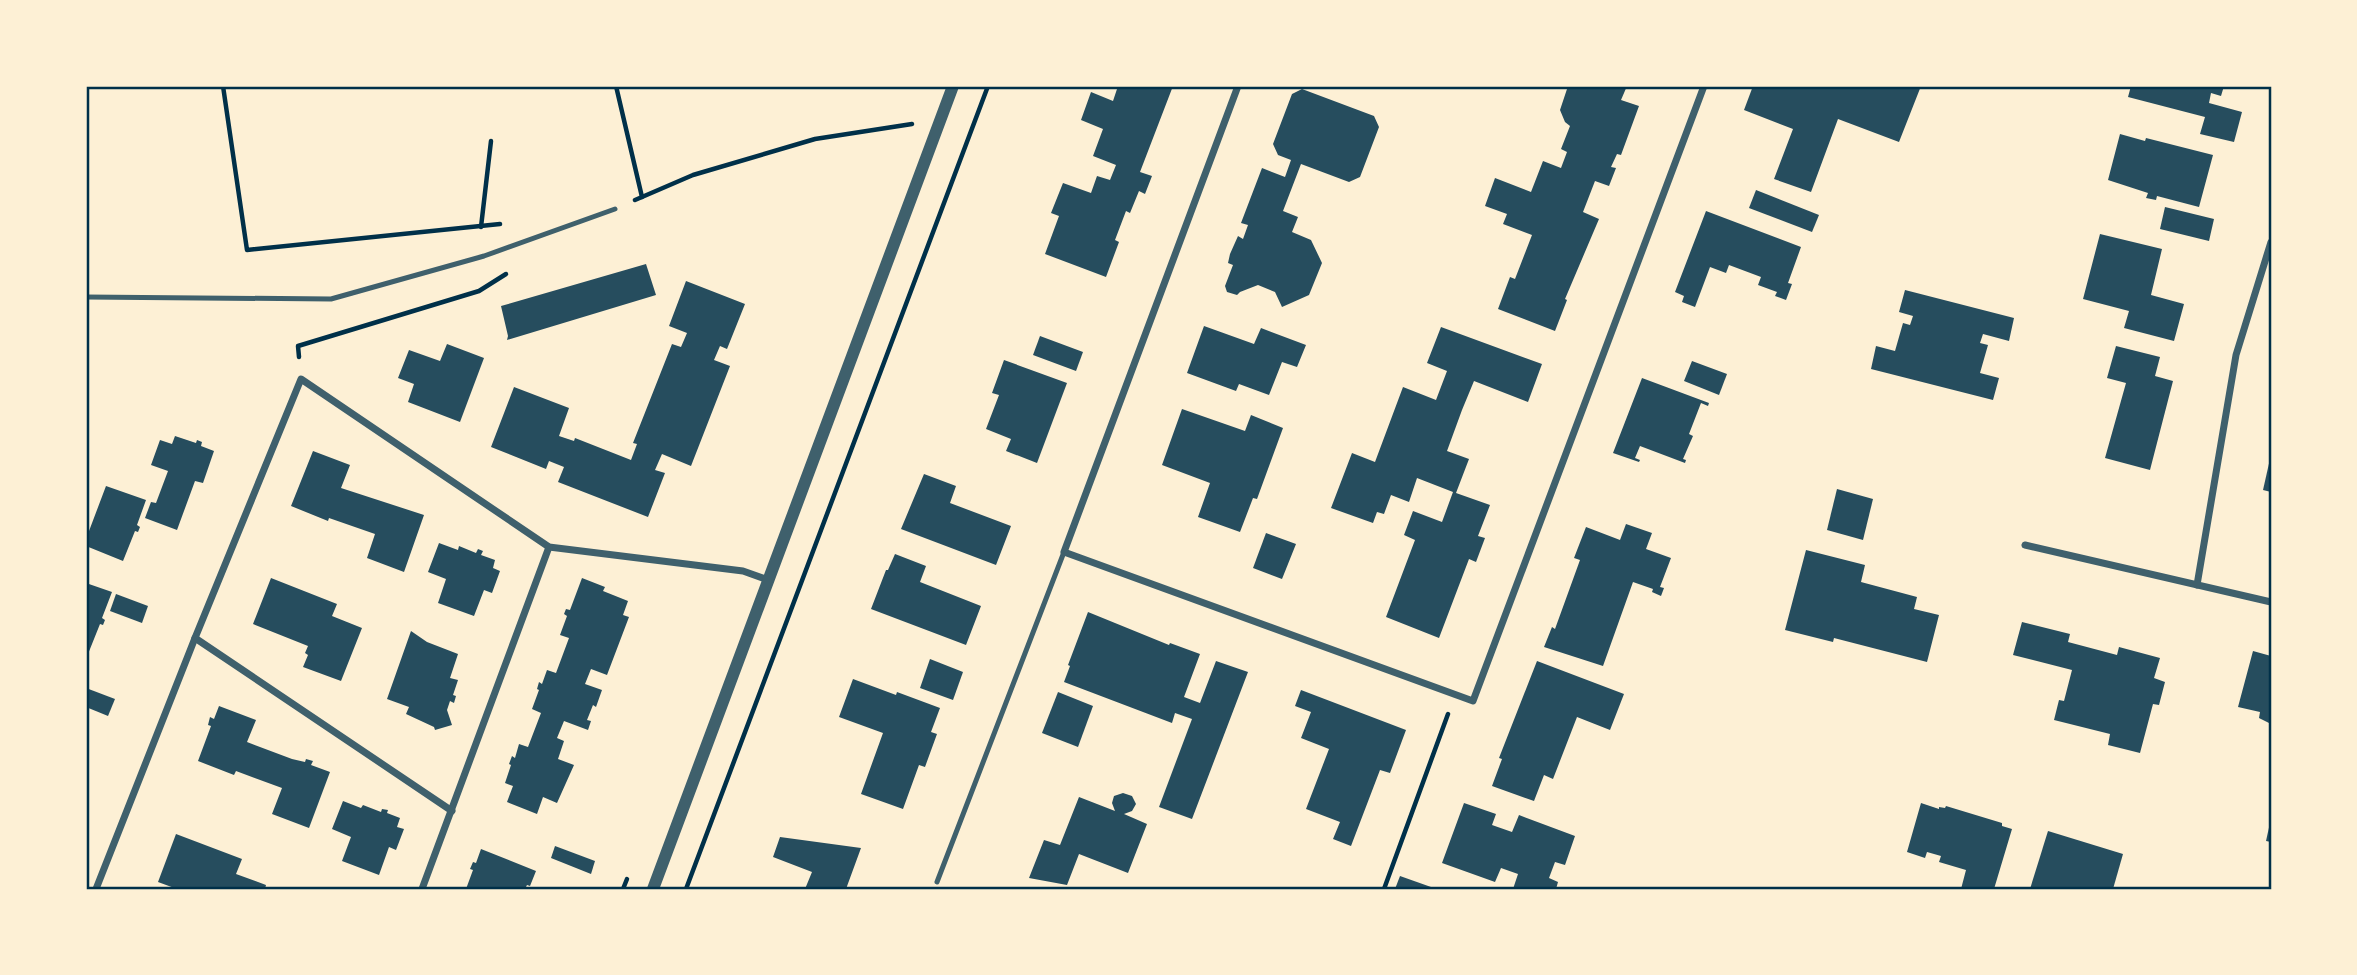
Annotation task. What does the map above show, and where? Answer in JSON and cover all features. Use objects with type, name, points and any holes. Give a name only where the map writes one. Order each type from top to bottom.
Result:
[{"type":"street","points":[[653,889],[953,86]]},
{"type":"street","points":[[1238,86],[1064,552],[1473,701],[1704,86]]},
{"type":"street","points":[[2197,584],[2236,355],[2271,242]]},
{"type":"street","points":[[96,889],[301,379],[549,547],[743,571],[768,580]]},
{"type":"street","points":[[2025,545],[2271,602]]},
{"type":"street","points":[[422,889],[549,547]]},
{"type":"street","points":[[195,638],[452,811]]},
{"type":"lane","points":[[86,297],[331,299],[484,256],[615,209]]},
{"type":"lane","points":[[937,882],[1064,552]]},
{"type":"path","points":[[223,86],[247,250],[508,223]]},
{"type":"path","points":[[617,86],[642,197]]},
{"type":"path","points":[[686,889],[988,86]]},
{"type":"path","points":[[615,209],[693,175],[815,139],[910,123],[935,134]]},
{"type":"path","points":[[481,227],[491,141]]},
{"type":"path","points":[[301,379],[298,346],[479,291],[513,270]]},
{"type":"path","points":[[1384,889],[1449,712],[1473,701]]},
{"type":"building","points":[[1118,86],[1173,86],[1140,172],[1152,176],[1145,194],[1139,191],[1130,213],[1126,211],[1115,240],[1119,242],[1106,277],[1045,254],[1059,216],[1051,213],[1063,183],[1091,193],[1097,176],[1110,180],[1116,165],[1093,156],[1103,129],[1081,120],[1091,92],[1113,101]]},
{"type":"building","points":[[1568,86],[1627,86],[1621,100],[1639,106],[1621,155],[1617,154],[1611,167],[1616,168],[1609,186],[1595,181],[1583,212],[1599,219],[1565,299],[1567,300],[1555,331],[1498,309],[1510,277],[1515,279],[1532,235],[1503,224],[1507,214],[1485,206],[1495,178],[1531,192],[1543,161],[1561,168],[1567,152],[1561,149],[1570,126],[1565,122],[1560,110]]},
{"type":"building","points":[[1753,86],[1787,86],[1794,89],[1795,86],[1921,86],[1899,142],[1838,119],[1811,192],[1774,179],[1793,129],[1744,110]]},
{"type":"building","points":[[2131,86],[2224,86],[2221,96],[2211,93],[2209,103],[2242,112],[2234,142],[2200,134],[2205,117],[2128,97]]},
{"type":"building","points":[[1302,89],[1374,116],[1379,127],[1360,177],[1349,182],[1301,164],[1283,211],[1298,217],[1292,232],[1311,240],[1322,263],[1309,295],[1282,307],[1275,292],[1258,285],[1237,295],[1227,292],[1225,286],[1233,265],[1228,263],[1230,254],[1238,236],[1243,239],[1248,225],[1241,223],[1262,168],[1285,177],[1291,160],[1278,155],[1273,144],[1292,94]]},
{"type":"building","points":[[2120,134],[2213,155],[2199,207],[2157,196],[2156,200],[2146,198],[2148,193],[2108,180]]},
{"type":"building","points":[[1756,190],[1819,215],[1812,232],[1749,208]]},
{"type":"building","points":[[2165,207],[2214,219],[2209,241],[2160,229]]},
{"type":"building","points":[[1706,211],[1801,247],[1788,283],[1792,284],[1786,300],[1775,296],[1777,292],[1758,285],[1761,277],[1729,265],[1726,273],[1710,267],[1695,307],[1682,302],[1684,296],[1675,292]]},
{"type":"building","points":[[2100,234],[2162,249],[2151,295],[2184,304],[2174,341],[2124,328],[2129,311],[2083,299]]},
{"type":"building","points":[[646,264],[656,295],[507,340],[501,306]]},
{"type":"building","points":[[686,281],[745,304],[727,349],[720,346],[714,360],[730,366],[691,466],[662,454],[655,470],[665,473],[648,517],[558,482],[564,467],[549,461],[546,469],[491,447],[514,387],[569,408],[559,436],[574,441],[575,438],[631,460],[637,444],[633,443],[672,344],[681,347],[687,333],[669,326]]},
{"type":"building","points":[[1905,290],[2014,318],[2009,341],[1983,334],[1980,343],[1988,345],[1980,373],[1999,378],[1993,400],[1871,369],[1876,346],[1895,351],[1903,323],[1910,325],[1913,316],[1899,312]]},
{"type":"building","points":[[1204,326],[1254,344],[1261,328],[1306,345],[1297,367],[1282,362],[1269,395],[1239,384],[1236,391],[1187,373]]},
{"type":"building","points":[[1441,327],[1542,364],[1528,402],[1474,381],[1462,410],[1447,451],[1469,459],[1456,493],[1490,505],[1478,536],[1485,538],[1476,562],[1469,559],[1439,638],[1386,617],[1415,540],[1404,535],[1413,511],[1442,522],[1453,492],[1417,478],[1409,502],[1391,495],[1384,514],[1377,512],[1373,523],[1331,508],[1352,453],[1375,462],[1403,387],[1436,400],[1447,371],[1427,363]]},
{"type":"building","points":[[1040,336],[1083,352],[1076,371],[1033,355]]},
{"type":"building","points":[[447,344],[484,358],[460,422],[408,402],[414,384],[398,378],[409,350],[440,361]]},
{"type":"building","points":[[2116,346],[2160,357],[2155,376],[2173,381],[2150,470],[2105,458],[2126,383],[2107,378]]},
{"type":"building","points":[[1004,360],[1067,383],[1037,463],[1006,451],[1011,439],[986,429],[999,395],[992,393]]},
{"type":"building","points":[[1692,361],[1727,374],[1719,395],[1684,381]]},
{"type":"building","points":[[1642,378],[1709,403],[1708,406],[1701,403],[1689,434],[1693,436],[1683,459],[1686,460],[1685,463],[1640,446],[1635,458],[1640,460],[1639,462],[1613,453]]},
{"type":"building","points":[[1182,409],[1245,431],[1251,415],[1283,428],[1257,499],[1253,498],[1240,532],[1198,517],[1210,483],[1162,465]]},
{"type":"building","points":[[175,436],[196,443],[197,440],[202,442],[201,446],[214,451],[203,483],[195,481],[177,530],[145,518],[151,502],[156,503],[168,471],[151,465],[160,440],[172,444]]},
{"type":"building","points":[[313,451],[350,465],[341,488],[424,515],[404,572],[367,558],[375,534],[329,518],[328,521],[291,506]]},
{"type":"building","points":[[2271,459],[2271,492],[2263,490]]},
{"type":"building","points":[[924,474],[956,486],[950,503],[1011,526],[996,565],[901,529]]},
{"type":"building","points":[[106,486],[146,500],[137,525],[140,527],[138,532],[135,531],[123,561],[86,546],[86,539]]},
{"type":"building","points":[[1837,489],[1873,499],[1863,540],[1827,530]]},
{"type":"building","points":[[1626,524],[1652,533],[1646,549],[1671,558],[1660,587],[1664,588],[1661,596],[1652,592],[1653,589],[1633,582],[1603,666],[1544,647],[1552,627],[1555,629],[1580,560],[1574,558],[1586,527],[1620,540]]},
{"type":"building","points":[[1266,533],[1296,544],[1282,579],[1253,568]]},
{"type":"building","points":[[439,543],[458,550],[459,546],[476,553],[478,549],[483,551],[481,555],[495,560],[493,568],[500,571],[492,593],[484,590],[474,616],[438,603],[446,579],[428,572]]},
{"type":"building","points":[[1806,550],[1865,565],[1861,582],[1917,597],[1914,609],[1939,615],[1927,662],[1834,638],[1833,642],[1785,630]]},
{"type":"building","points":[[895,554],[926,566],[920,582],[981,606],[966,645],[871,609]]},
{"type":"building","points":[[271,578],[337,604],[332,616],[362,628],[341,681],[303,667],[308,646],[253,624]]},
{"type":"building","points":[[582,578],[605,587],[603,591],[628,601],[623,615],[629,617],[607,675],[591,669],[585,684],[602,690],[596,707],[593,705],[587,720],[591,721],[588,730],[564,721],[557,738],[564,741],[558,759],[574,765],[557,803],[543,797],[537,814],[507,802],[513,786],[505,783],[512,756],[515,758],[519,744],[528,747],[541,713],[532,709],[539,682],[542,684],[547,670],[556,673],[569,638],[560,635],[567,616],[564,614],[566,609],[570,610]]},
{"type":"building","points":[[86,583],[112,592],[102,618],[105,620],[103,625],[100,624],[88,654],[86,653]]},
{"type":"building","points":[[116,594],[148,606],[142,623],[110,611]]},
{"type":"building","points":[[1088,612],[1169,645],[1170,643],[1200,654],[1184,697],[1200,703],[1216,661],[1248,672],[1192,819],[1159,807],[1192,719],[1175,713],[1172,723],[1064,682]]},
{"type":"building","points":[[2022,622],[2070,634],[2068,642],[2117,655],[2119,647],[2160,658],[2154,678],[2165,682],[2159,705],[2153,704],[2140,753],[2108,745],[2110,734],[2054,720],[2059,700],[2064,701],[2072,670],[2013,655]]},
{"type":"building","points":[[411,631],[427,642],[458,654],[450,678],[458,680],[453,695],[456,696],[454,703],[450,701],[447,710],[452,725],[435,730],[434,727],[406,714],[409,707],[387,699]]},
{"type":"building","points":[[2253,651],[2271,656],[2271,724],[2259,718],[2260,712],[2238,707]]},
{"type":"building","points":[[930,659],[963,672],[953,700],[920,688]]},
{"type":"building","points":[[1537,661],[1624,694],[1610,730],[1577,717],[1553,779],[1544,775],[1534,801],[1492,786],[1502,759],[1499,758]]},
{"type":"building","points":[[853,679],[940,708],[931,732],[937,734],[925,767],[919,765],[903,809],[861,794],[883,733],[839,717]]},
{"type":"building","points":[[86,688],[115,699],[108,716],[86,707]]},
{"type":"building","points":[[1301,690],[1406,730],[1390,773],[1380,770],[1351,846],[1333,839],[1340,822],[1306,809],[1329,749],[1301,738],[1311,712],[1295,706]]},
{"type":"building","points":[[1058,692],[1093,706],[1078,747],[1042,733]]},
{"type":"building","points":[[219,706],[256,720],[247,742],[292,759],[313,761],[311,765],[330,772],[309,828],[272,814],[282,788],[236,771],[234,775],[198,761],[211,726],[208,725],[210,717],[214,719]]},
{"type":"building","points":[[1123,793],[1132,796],[1136,804],[1132,811],[1124,814],[1147,824],[1128,873],[1079,854],[1067,885],[1029,878],[1044,840],[1060,845],[1079,797],[1115,811],[1112,803],[1114,796]]},
{"type":"building","points":[[343,801],[381,812],[382,809],[388,810],[387,813],[400,818],[397,827],[404,829],[396,850],[389,847],[379,875],[342,861],[351,837],[332,829]]},
{"type":"building","points":[[1464,803],[1496,814],[1492,825],[1512,832],[1519,815],[1575,836],[1565,865],[1555,862],[1549,878],[1558,882],[1556,889],[1513,889],[1518,874],[1501,868],[1495,882],[1442,863]]},
{"type":"building","points":[[1921,803],[1939,809],[1946,806],[2002,823],[2002,826],[2012,829],[1994,889],[1961,889],[1966,870],[1939,862],[1941,856],[1927,852],[1925,858],[1907,852]]},
{"type":"building","points":[[2271,823],[2271,842],[2266,841]]},
{"type":"building","points":[[2048,831],[2123,854],[2113,889],[2030,889]]},
{"type":"building","points":[[176,834],[242,859],[236,874],[266,885],[265,889],[177,889],[158,882]]},
{"type":"building","points":[[780,837],[861,848],[846,889],[805,889],[812,872],[773,857]]},
{"type":"building","points":[[555,846],[595,861],[591,874],[551,858]]},
{"type":"building","points":[[481,849],[536,871],[530,886],[527,885],[525,889],[466,889],[473,870],[470,869],[473,862],[476,863]]},
{"type":"building","points":[[1400,876],[1431,887],[1395,889]]}]
